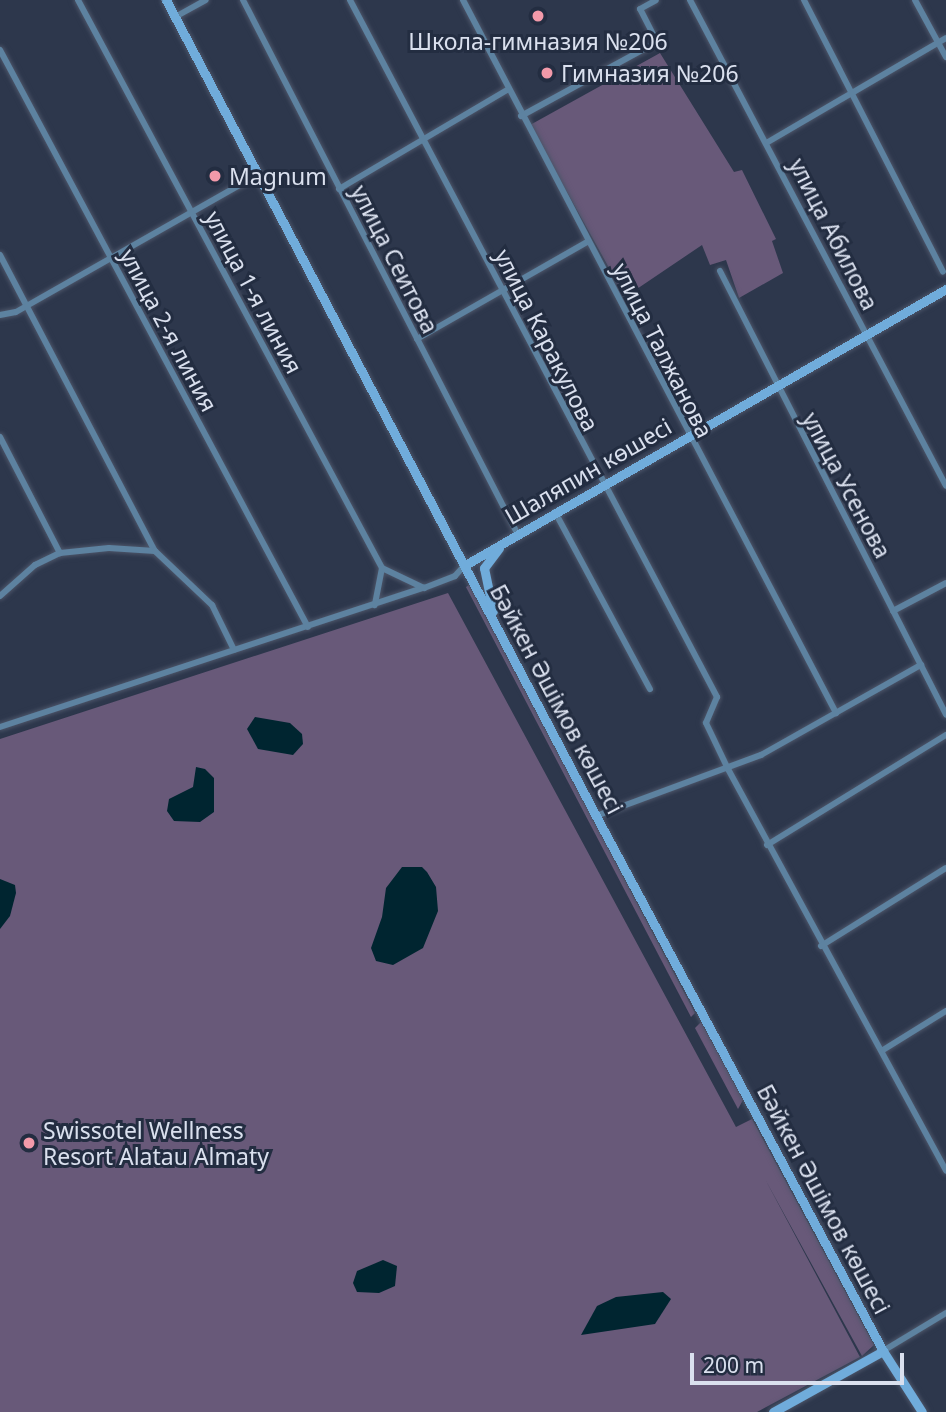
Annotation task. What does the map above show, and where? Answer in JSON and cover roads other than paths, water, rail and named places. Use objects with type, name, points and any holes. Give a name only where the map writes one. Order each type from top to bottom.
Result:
[{"type":"main road","name":"Бәйкен Әшімов көшесі","points":[[166,0],[596,816],[883,1351],[922,1412]]},
{"type":"main road","name":"Шаляпин көшесі","points":[[465,565],[946,289]]},
{"type":"main road","points":[[496,627],[484,568],[487,558],[517,533]]},
{"type":"main road","points":[[773,1412],[883,1351]]},
{"type":"street","name":"улица 1-я линия","points":[[78,0],[382,568]]},
{"type":"street","points":[[175,16],[206,0]]},
{"type":"street","name":"улица Сеитова","points":[[243,0],[517,533]]},
{"type":"street","name":"улица Каракулова","points":[[350,0],[717,697],[706,723],[728,769]]},
{"type":"street","name":"улица Талжанова","points":[[463,0],[688,436],[836,713]]},
{"type":"street","points":[[521,116],[657,42],[640,9],[656,0]]},
{"type":"street","name":"улица Абилова","points":[[690,0],[768,142],[946,486]]},
{"type":"street","points":[[804,0],[853,91],[943,272]]},
{"type":"street","points":[[915,0],[946,57]]},
{"type":"street","points":[[768,142],[946,38]]},
{"type":"street","name":"улица 2-я линия","points":[[0,50],[308,627]]},
{"type":"street","points":[[339,189],[508,90]]},
{"type":"street","points":[[0,315],[27,306],[257,175]]},
{"type":"street","points":[[417,340],[587,242]]},
{"type":"street","points":[[0,255],[155,551],[212,605],[234,650]]},
{"type":"street","name":"улица Усенова","points":[[720,271],[946,715]]},
{"type":"street","points":[[0,437],[60,553]]},
{"type":"street","points":[[555,512],[650,689]]},
{"type":"street","points":[[0,596],[35,565],[60,553],[109,548],[155,551]]},
{"type":"street","name":"Шаляпин көшесі","points":[[0,727],[424,588],[455,576],[465,565]]},
{"type":"street","points":[[375,605],[382,568],[424,588]]},
{"type":"street","points":[[893,611],[946,583]]},
{"type":"street","points":[[596,816],[728,769],[921,665]]},
{"type":"street","points":[[767,845],[946,736]]},
{"type":"street","points":[[728,769],[821,946],[943,1157],[946,1171]]},
{"type":"street","points":[[821,946],[946,868]]},
{"type":"street","points":[[883,1050],[946,1011]]},
{"type":"street","points":[[883,1351],[946,1313]]},
{"type":"water","points":[[255,717],[290,723],[302,734],[303,744],[293,755],[258,749],[247,729]]},
{"type":"water","points":[[196,767],[205,769],[214,778],[214,812],[200,822],[174,821],[167,811],[169,799],[193,787]]},
{"type":"water","points":[[402,867],[422,867],[427,872],[436,887],[438,911],[423,948],[393,965],[376,961],[371,948],[382,917],[386,888]]},
{"type":"water","points":[[0,879],[15,885],[16,893],[10,916],[0,929]]},
{"type":"water","points":[[383,1260],[397,1266],[395,1286],[379,1293],[357,1292],[353,1283],[357,1271]]},
{"type":"water","points":[[663,1292],[671,1299],[655,1324],[581,1335],[597,1306],[616,1297]]},
{"type":"place","name":"Школа-гимназия №206","points":[[538,16]]},
{"type":"place","name":"Гимназия №206","points":[[547,73]]},
{"type":"place","name":"Magnum","points":[[215,176]]},
{"type":"place","name":"Swissotel Wellness Resort Alatau Almaty","points":[[29,1143]]}]
